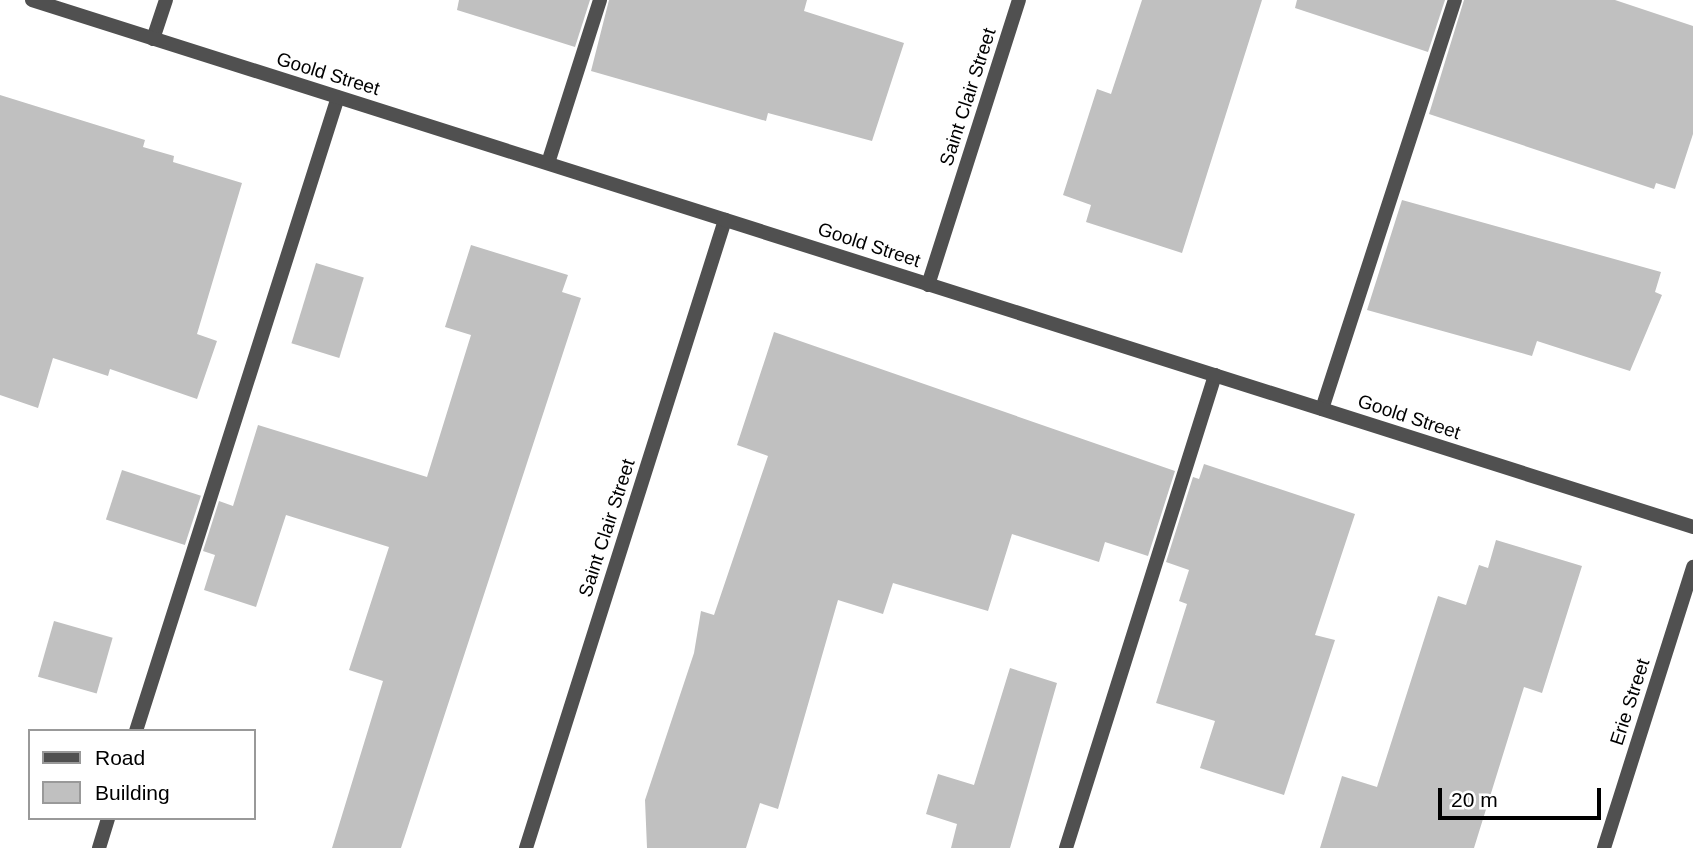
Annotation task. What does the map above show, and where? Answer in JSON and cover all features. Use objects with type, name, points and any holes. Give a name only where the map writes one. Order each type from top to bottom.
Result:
[{"type":"street","name":"Goold Street","points":[[32,0],[1693,527]]},
{"type":"street","points":[[153,39],[166,0]]},
{"type":"street","points":[[548,163],[600,0]]},
{"type":"street","name":"Saint Clair Street","points":[[928,285],[1019,0]]},
{"type":"street","points":[[1322,409],[1455,0]]},
{"type":"street","points":[[137,729],[338,97]]},
{"type":"street","name":"Saint Clair Street","points":[[526,848],[725,220]]},
{"type":"street","points":[[1066,848],[1215,375]]},
{"type":"street","name":"Erie Street","points":[[1604,848],[1693,567]]},
{"type":"street","points":[[99,848],[107,820]]},
{"type":"building","points":[[459,0],[590,0],[575,47],[457,10]]},
{"type":"building","points":[[609,0],[807,0],[804,11],[904,43],[872,141],[768,113],[766,121],[591,71]]},
{"type":"building","points":[[1142,0],[1262,0],[1182,253],[1086,222],[1091,205],[1063,195],[1097,89],[1111,94]]},
{"type":"building","points":[[1297,0],[1445,0],[1428,52],[1295,8]]},
{"type":"building","points":[[1464,0],[1615,0],[1693,26],[1693,134],[1675,189],[1656,183],[1654,189],[1429,114]]},
{"type":"building","points":[[0,95],[145,140],[143,147],[174,156],[173,162],[242,183],[197,334],[217,341],[197,399],[110,369],[108,376],[53,358],[38,408],[0,395]]},
{"type":"building","points":[[1402,200],[1661,272],[1655,292],[1662,295],[1630,371],[1537,341],[1532,356],[1367,310]]},
{"type":"building","points":[[471,245],[568,275],[562,292],[581,298],[401,848],[332,848],[383,681],[349,670],[389,547],[286,515],[256,607],[204,590],[215,555],[203,551],[219,501],[233,506],[258,425],[427,477],[471,335],[445,327]]},
{"type":"building","points":[[316,263],[364,278],[339,358],[291,343]]},
{"type":"building","points":[[774,332],[1175,471],[1148,556],[1105,542],[1099,562],[1012,534],[988,611],[893,583],[883,614],[838,600],[778,809],[760,803],[746,848],[647,848],[645,800],[694,653],[701,611],[714,615],[768,456],[737,445]]},
{"type":"building","points":[[1204,464],[1355,514],[1315,635],[1335,640],[1284,795],[1200,768],[1215,721],[1156,703],[1187,604],[1179,601],[1189,570],[1166,562],[1193,477],[1199,479]]},
{"type":"building","points":[[122,470],[201,496],[185,545],[106,519]]},
{"type":"building","points":[[1496,540],[1582,566],[1542,693],[1524,687],[1474,848],[1320,848],[1342,776],[1377,787],[1438,596],[1466,605],[1479,565],[1488,568]]},
{"type":"building","points":[[54,621],[113,638],[97,694],[38,677]]},
{"type":"building","points":[[1010,668],[1057,683],[1010,848],[951,848],[957,824],[926,814],[938,774],[974,785]]}]
